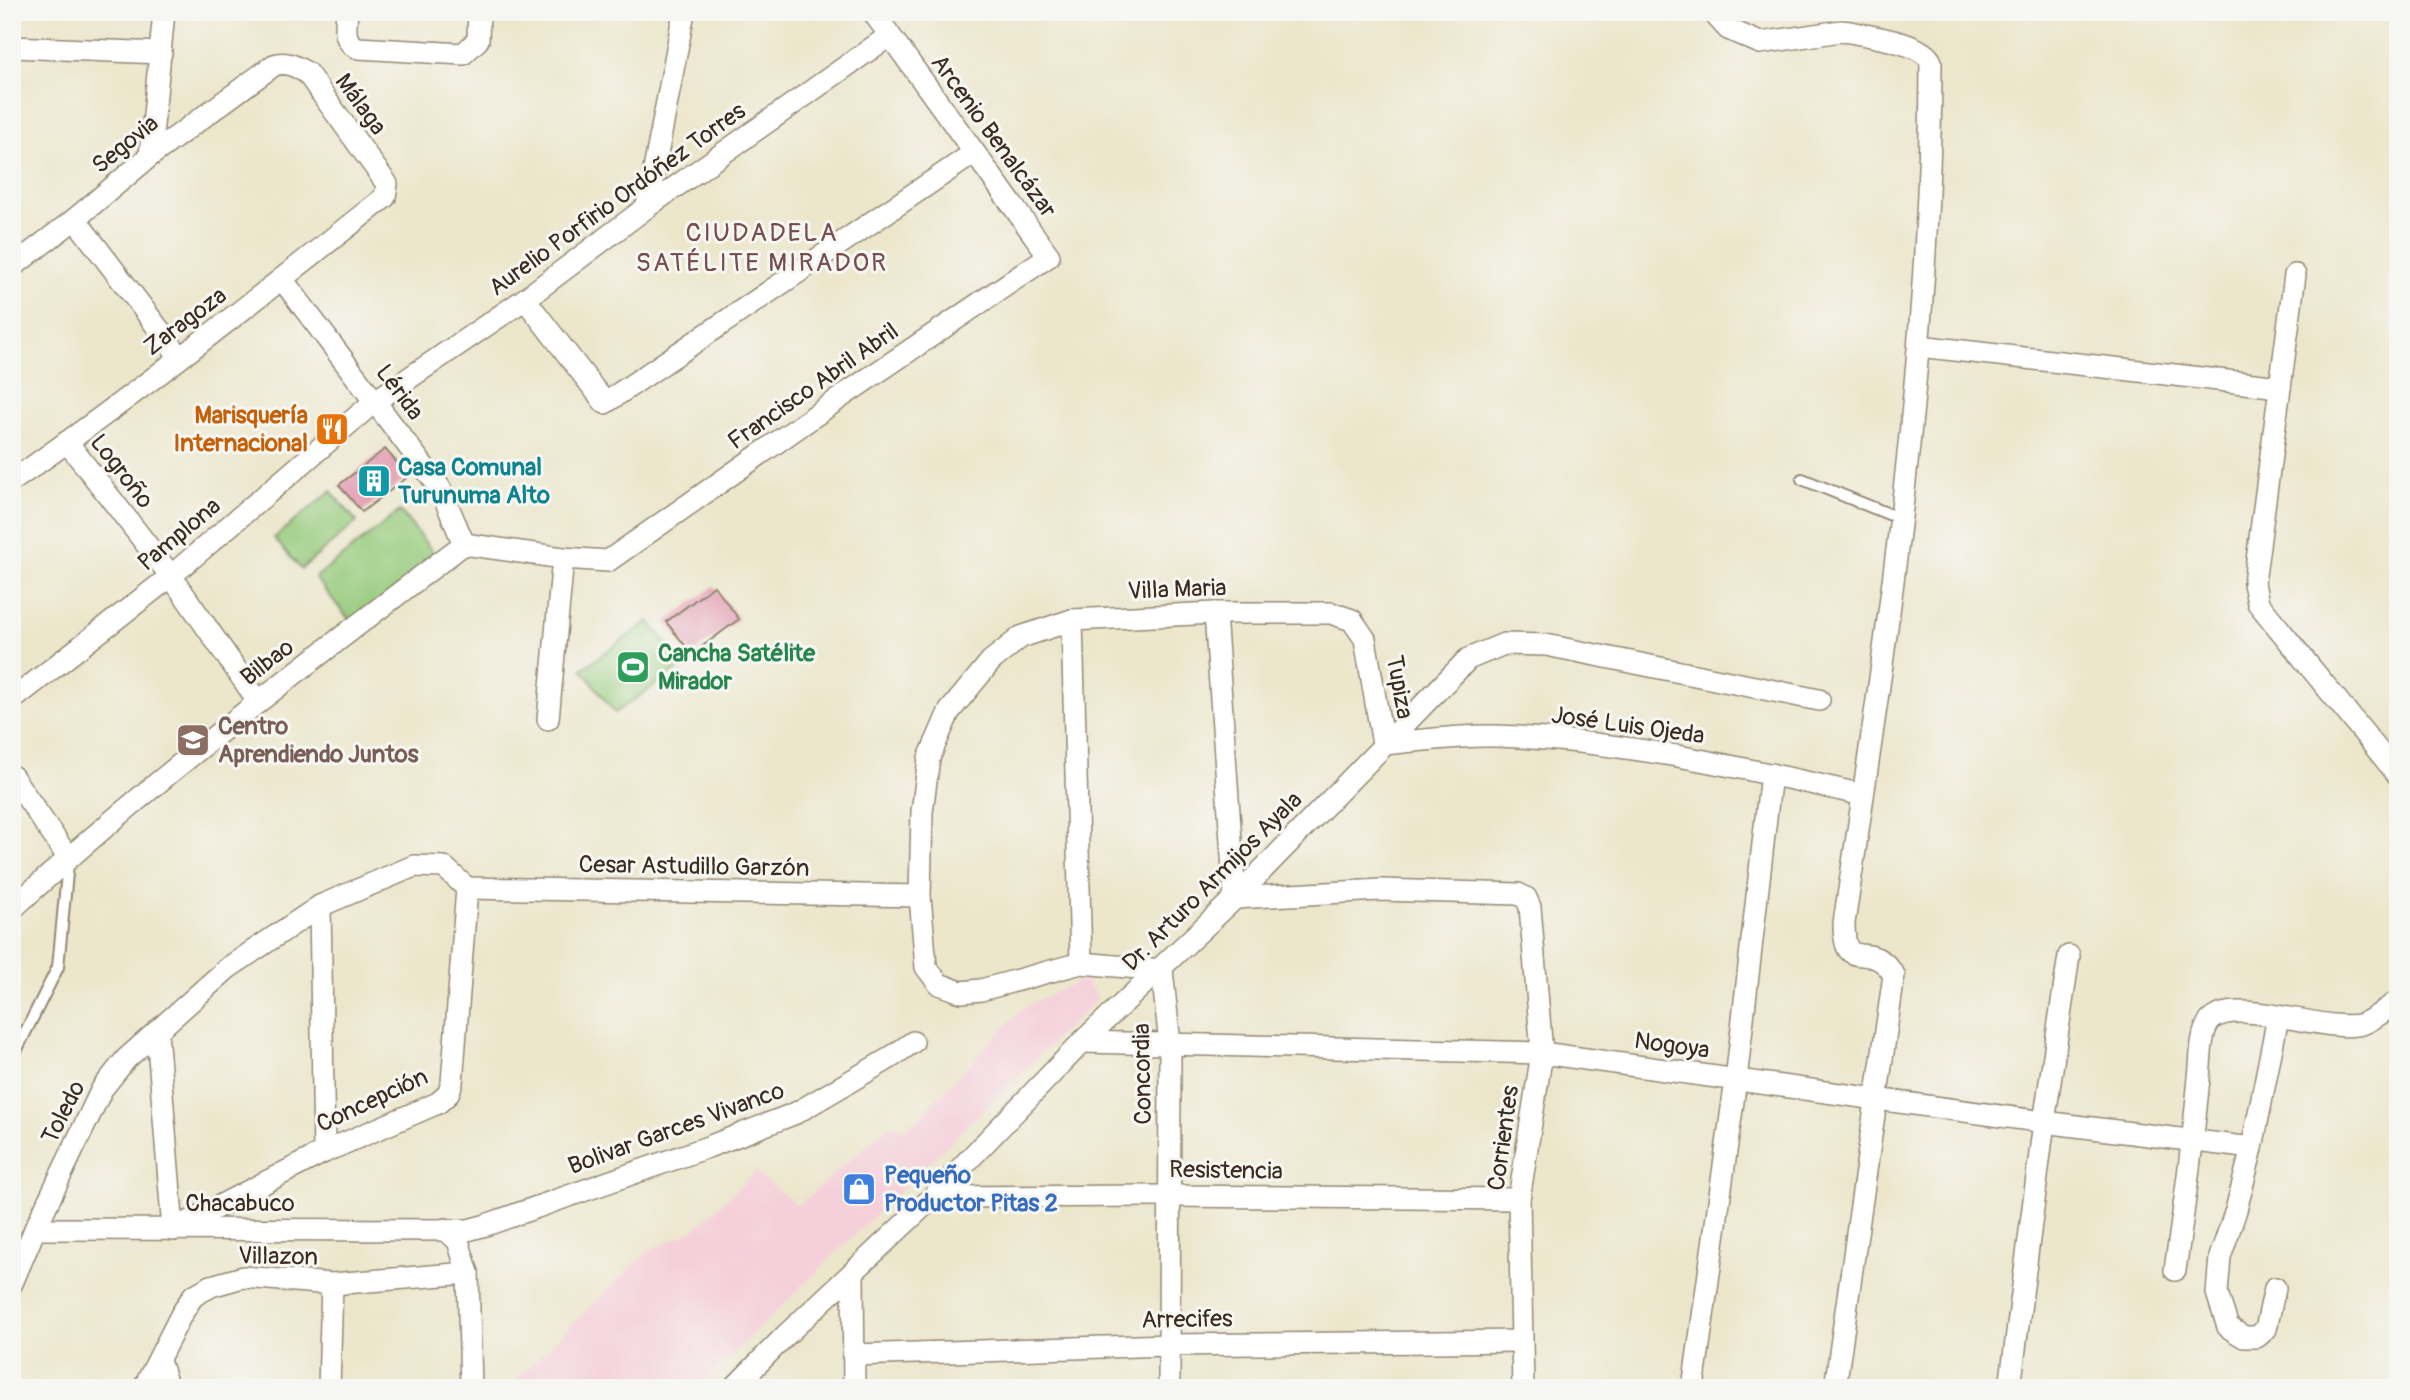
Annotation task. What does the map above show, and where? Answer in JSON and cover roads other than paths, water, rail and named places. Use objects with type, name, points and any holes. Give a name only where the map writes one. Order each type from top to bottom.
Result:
[{"type":"street","points":[[150,156],[164,12]]},
{"type":"street","points":[[346,12],[345,36],[351,45],[358,48],[463,54],[478,40],[479,12]]},
{"type":"street","points":[[647,207],[684,12]]},
{"type":"street","name":"Arcenio Benalcázar","points":[[873,12],[1049,256]]},
{"type":"street","points":[[1716,12],[1728,29],[1760,43],[1841,31],[1913,47],[1929,56],[1931,62],[1929,193],[1919,346],[1879,693],[1844,923],[1844,942],[1854,954],[1882,961],[1894,975],[1835,1388]]},
{"type":"street","name":"Aurelio Porfirio Ordóñez Torres","points":[[374,402],[526,299],[647,207],[889,36]]},
{"type":"street","points":[[12,47],[161,53]]},
{"type":"street","name":"Segovia","points":[[12,267],[150,156],[274,65]]},
{"type":"street","name":"Málaga","points":[[274,65],[295,65],[307,73],[387,184],[385,197]]},
{"type":"street","points":[[526,299],[605,403],[974,152]]},
{"type":"street","name":"Zaragoza","points":[[12,481],[180,358],[385,197]]},
{"type":"street","points":[[75,219],[180,358]]},
{"type":"street","name":"Francisco Abril Abril","points":[[563,558],[608,561],[847,393],[1049,256]]},
{"type":"street","points":[[2295,275],[2253,583],[2258,603],[2398,775]]},
{"type":"street","name":"Lérida","points":[[282,279],[440,488],[464,544]]},
{"type":"street","points":[[1919,346],[2280,387]]},
{"type":"street","name":"Pamplona","points":[[12,700],[171,576],[374,402]]},
{"type":"street","name":"Logroño","points":[[67,442],[171,576],[258,701]]},
{"type":"street","points":[[464,544],[563,558],[548,719]]},
{"type":"street","name":"Bilbao","points":[[12,909],[68,858],[258,701],[464,544]]},
{"type":"street","points":[[1215,613],[1235,898]]},
{"type":"street","name":"Villa Maria","points":[[1081,963],[981,990],[961,992],[939,984],[926,967],[920,896],[922,813],[929,758],[949,712],[991,661],[1021,637],[1072,620],[1215,613],[1331,613],[1352,621],[1365,639]]},
{"type":"street","points":[[1072,620],[1081,963],[1162,970]]},
{"type":"street","name":"Tupiza","points":[[1365,639],[1383,744]]},
{"type":"street","name":"Dr. Arturo Armijos Ayala","points":[[734,1388],[785,1336],[933,1197],[1082,1042],[1162,970],[1235,898],[1468,659],[1504,644],[1546,645],[1818,700]]},
{"type":"street","name":"José Luis Ojeda","points":[[1383,744],[1492,736],[1598,743],[1771,774],[1863,795]]},
{"type":"street","points":[[1693,1388],[1736,1080],[1771,774]]},
{"type":"street","points":[[12,776],[68,858]]},
{"type":"street","name":"Toledo","points":[[13,1282],[35,1229],[102,1089],[125,1059],[228,968],[320,906],[414,866],[444,867],[467,887]]},
{"type":"street","name":"Cesar Astudillo Garzón","points":[[467,887],[920,896]]},
{"type":"street","name":"Concepción","points":[[173,1230],[324,1152],[438,1103],[448,1094],[452,1083],[467,887]]},
{"type":"street","name":"Corrientes","points":[[1235,898],[1381,890],[1518,894],[1526,898],[1530,907],[1542,1053],[1519,1199],[1523,1388]]},
{"type":"street","points":[[320,906],[324,1152]]},
{"type":"street","points":[[2010,1388],[2069,956]]},
{"type":"street","name":"Concordia","points":[[1162,970],[1170,1044],[1169,1388]]},
{"type":"street","points":[[2175,1270],[2194,1140],[2202,1045],[2208,1023],[2218,1013],[2241,1011],[2340,1025],[2362,1024],[2398,1001]]},
{"type":"street","points":[[2275,1288],[2266,1329],[2257,1337],[2244,1337],[2228,1327],[2217,1293],[2220,1257],[2236,1210],[2252,1148],[2278,1017]]},
{"type":"street","points":[[157,1031],[173,1230]]},
{"type":"street","name":"Bolivar Garces Vivanco","points":[[445,1229],[468,1230],[486,1225],[796,1113],[913,1042]]},
{"type":"street","name":"Nogoya","points":[[1082,1042],[1542,1053],[2252,1148]]},
{"type":"street","name":"Resistencia","points":[[933,1197],[1519,1199]]},
{"type":"street","name":"Chacabuco","points":[[35,1229],[445,1229]]},
{"type":"street","points":[[445,1229],[458,1241],[468,1273],[471,1388]]},
{"type":"street","name":"Villazon","points":[[144,1388],[193,1296],[211,1286],[243,1277],[332,1284],[468,1273]]},
{"type":"street","points":[[853,1274],[854,1388]]},
{"type":"street","points":[[329,1388],[332,1284]]},
{"type":"street","name":"Arrecifes","points":[[853,1355],[1169,1345],[1522,1341]]},
{"type":"street","points":[[159,1361],[168,1388]]},
{"type":"lane","points":[[1802,479],[1901,519]]},
{"type":"lane","points":[[15,1056],[58,967],[68,858]]},
{"type":"place","name":"Marisquería Internacional","points":[[332,429]]},
{"type":"place","name":"Casa Comunal Turunuma Alto","points":[[374,481]]},
{"type":"place","name":"Cancha Satélite Mirador","points":[[633,667]]},
{"type":"place","name":"Centro Aprendiendo Juntos","points":[[193,740]]},
{"type":"place","name":"Pequeño Productor Pitas 2","points":[[859,1189]]},
{"type":"district","name":"CIUDADELA SATÉLITE MIRADOR","points":[[762,247]]}]
